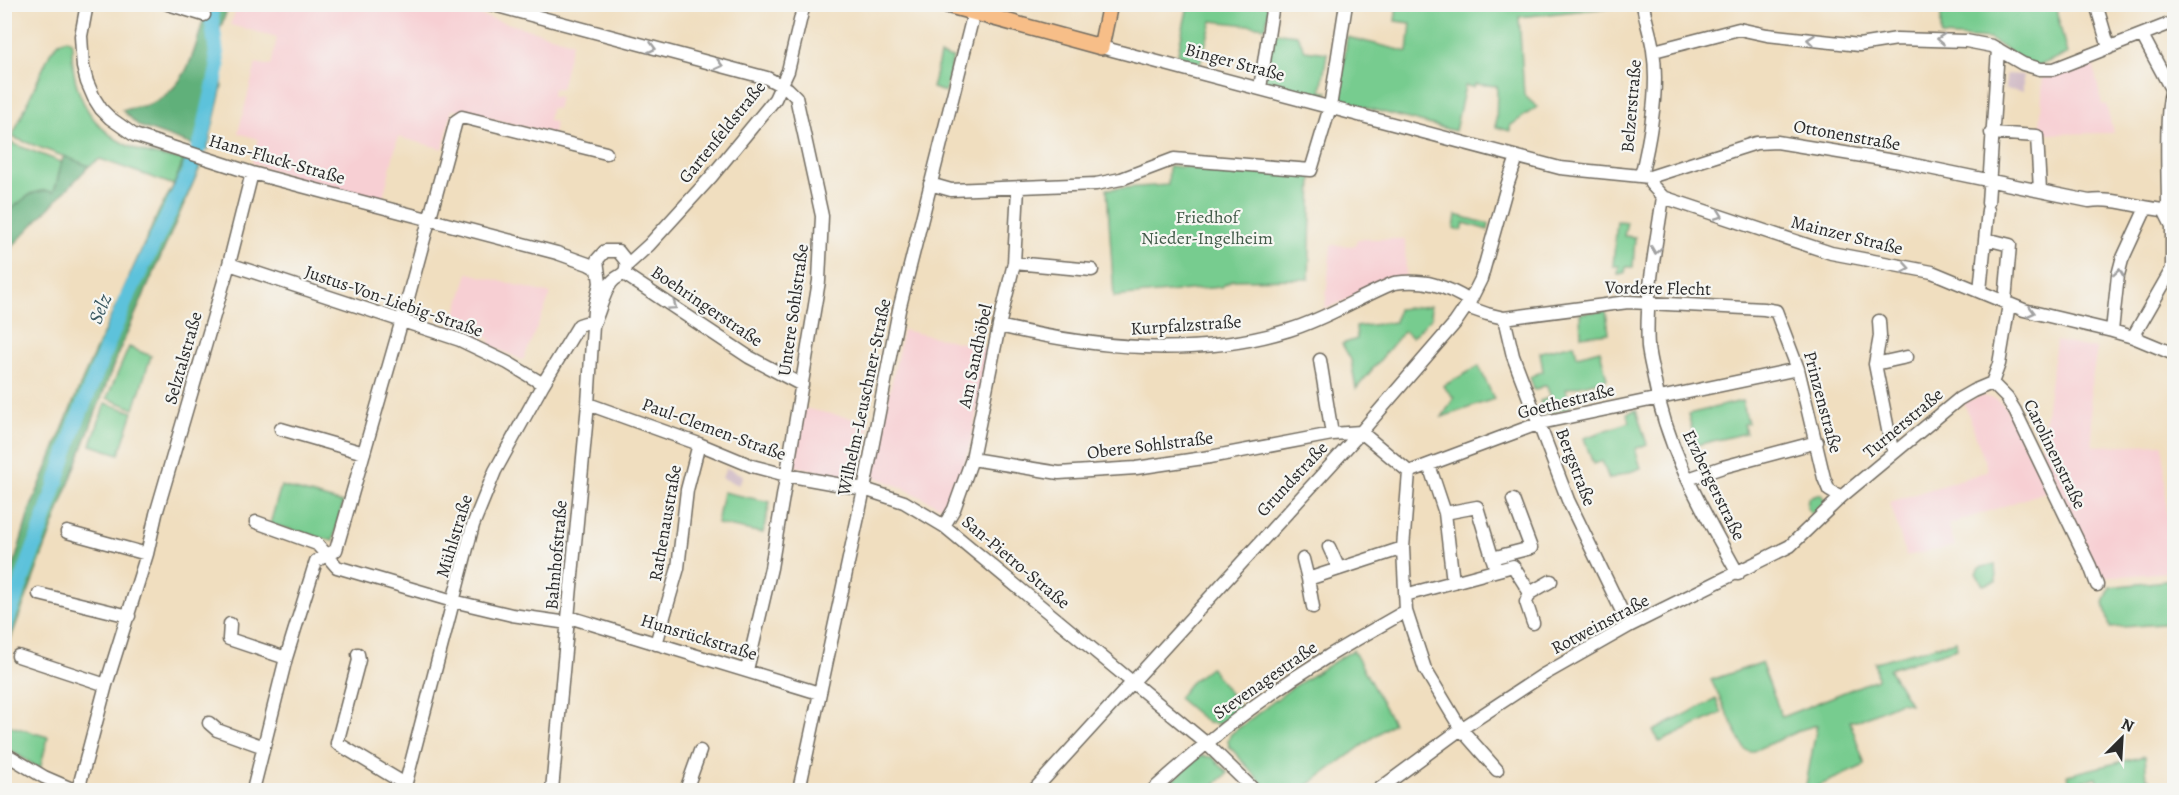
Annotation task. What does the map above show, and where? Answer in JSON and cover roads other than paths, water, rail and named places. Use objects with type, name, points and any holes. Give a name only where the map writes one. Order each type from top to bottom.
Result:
[{"type":"main road","name":"Binger Straße","points":[[943,4],[1101,47]]},
{"type":"main road","points":[[1101,47],[1110,4]]},
{"type":"street","name":"Hans-Fluck-Straße","points":[[87,4],[81,36],[85,74],[94,98],[110,118],[134,135],[252,173],[557,253],[598,267]]},
{"type":"street","points":[[168,4],[204,15]]},
{"type":"street","points":[[490,4],[767,78],[782,86]]},
{"type":"street","name":"Gartenfeldstraße","points":[[622,273],[731,155],[775,99],[782,86],[804,4]]},
{"type":"street","points":[[1260,88],[1273,4]]},
{"type":"street","points":[[930,184],[951,190],[1096,184],[1121,179],[1174,159],[1311,170],[1330,107],[1346,4]]},
{"type":"street","name":"Belzerstraße","points":[[1643,4],[1654,51],[1654,97],[1645,176]]},
{"type":"street","points":[[2096,4],[2109,48]]},
{"type":"street","name":"Wilhelm-Leuschner-Straße","points":[[799,790],[900,310],[974,12]]},
{"type":"street","points":[[1654,51],[1739,29],[1767,35],[1858,45],[1897,39],[1966,41],[1998,49],[2023,64],[2040,69],[2054,69],[2175,22]]},
{"type":"street","points":[[2133,337],[2173,269],[2172,226],[2164,210],[2168,204],[2173,86],[2142,35]]},
{"type":"street","name":"Binger Straße","points":[[1101,47],[1517,157]]},
{"type":"street","points":[[1980,291],[1986,239],[1998,49]]},
{"type":"street","name":"Untere Sohlstraße","points":[[747,670],[771,568],[819,281],[822,216],[796,97],[793,92],[782,86]]},
{"type":"street","points":[[253,790],[286,658],[316,561],[336,550],[458,118],[462,117],[606,153]]},
{"type":"street","points":[[1991,133],[2037,136],[2040,190]]},
{"type":"street","name":"Ottonenstraße","points":[[1645,176],[1756,143],[1777,142],[1900,162],[2089,201],[2099,200],[2164,210]]},
{"type":"street","points":[[1517,157],[1560,168],[1645,176],[1663,197]]},
{"type":"street","name":"Grundstraße","points":[[1034,790],[1433,350],[1468,304],[1481,279],[1517,157]]},
{"type":"street","name":"Selztalstraße","points":[[76,790],[147,554],[156,514],[229,264],[252,173]]},
{"type":"street","name":"Am Sandhöbel","points":[[944,526],[954,508],[972,459],[1014,263],[1018,188]]},
{"type":"street","name":"Mainzer Straße","points":[[1663,197],[1831,253],[1932,272],[1980,291],[2006,298],[2044,315],[2133,337],[2175,354]]},
{"type":"street","name":"Erzbergerstraße","points":[[1663,197],[1649,303],[1648,347],[1658,398],[1669,439],[1738,574]]},
{"type":"street","points":[[2112,331],[2122,260],[2146,208]]},
{"type":"street","name":"Gartenfeldstraße","points":[[621,253],[656,235]]},
{"type":"street","points":[[1986,239],[2010,245],[1999,364],[1992,383]]},
{"type":"street","points":[[609,250],[621,253],[622,273],[606,279],[598,267],[609,250]]},
{"type":"street","points":[[1014,263],[1092,270]]},
{"type":"street","name":"Justus-Von-Liebig-Straße","points":[[229,264],[460,340],[543,384]]},
{"type":"street","name":"Bahnhofstraße","points":[[552,790],[588,404],[594,310],[600,283],[598,267]]},
{"type":"street","name":"Boehringerstraße","points":[[622,273],[749,357],[802,385]]},
{"type":"street","name":"Bahnhofstraße","points":[[594,323],[611,283],[622,273]]},
{"type":"street","name":"Kurpfalzstraße","points":[[999,327],[1048,338],[1097,345],[1135,348],[1210,345],[1290,330],[1394,283],[1410,281],[1447,287],[1468,304]]},
{"type":"street","name":"Vordere Flecht","points":[[1504,318],[1610,303],[1649,303],[1776,311]]},
{"type":"street","points":[[1468,304],[1486,314],[1504,318]]},
{"type":"street","name":"Prinzenstraße","points":[[1776,311],[1798,369],[1824,478],[1829,489],[1841,497]]},
{"type":"street","name":"Bergstraße","points":[[1504,318],[1513,356],[1568,500],[1629,626]]},
{"type":"street","points":[[1879,321],[1880,336],[1875,364],[1892,445],[1896,451]]},
{"type":"street","name":"Mühlstraße","points":[[405,787],[473,525],[495,471],[543,384],[579,325],[594,323]]},
{"type":"street","points":[[1875,364],[1906,357]]},
{"type":"street","points":[[1320,360],[1332,434]]},
{"type":"street","name":"Goethestraße","points":[[1409,472],[1540,423],[1798,369]]},
{"type":"street","name":"Turnerstraße","points":[[1841,497],[1959,399],[1992,383]]},
{"type":"street","name":"Carolinenstraße","points":[[1992,383],[2007,398],[2015,411],[2097,585]]},
{"type":"street","name":"Paul-Clemen-Straße","points":[[588,404],[752,465],[786,475],[864,489]]},
{"type":"street","points":[[281,429],[364,453]]},
{"type":"street","points":[[1360,432],[1409,472],[1403,548],[1406,611],[1425,669],[1461,729],[1497,770]]},
{"type":"street","name":"Obere Sohlstraße","points":[[972,459],[1059,473],[1125,469],[1210,457],[1332,434],[1360,432]]},
{"type":"street","points":[[1688,479],[1723,467],[1817,442]]},
{"type":"street","name":"Rathenaustraße","points":[[656,644],[678,568],[687,490],[699,444]]},
{"type":"street","points":[[1429,465],[1445,513],[1453,582]]},
{"type":"street","name":"San-Pietro-Straße","points":[[864,489],[904,502],[944,526],[1207,744],[1254,790]]},
{"type":"street","name":"Rotweinstraße","points":[[1378,790],[1461,729],[1543,675],[1629,626],[1738,574],[1790,546],[1841,497]]},
{"type":"street","points":[[1492,558],[1531,548],[1513,500]]},
{"type":"street","points":[[1445,513],[1477,507],[1496,570]]},
{"type":"street","name":"Hunsrückstraße","points":[[256,522],[317,544],[337,567],[453,601],[512,615],[569,620],[747,670],[819,693]]},
{"type":"street","points":[[67,532],[147,554]]},
{"type":"street","points":[[1329,547],[1339,569]]},
{"type":"street","points":[[1308,579],[1403,548]]},
{"type":"street","points":[[1303,559],[1313,607]]},
{"type":"street","points":[[1405,595],[1513,566],[1530,593]]},
{"type":"street","points":[[1533,623],[1526,602],[1530,593],[1551,581]]},
{"type":"street","points":[[39,594],[129,616]]},
{"type":"street","name":"Stevenagestraße","points":[[1153,790],[1264,699],[1320,661],[1406,611]]},
{"type":"street","points":[[230,624],[229,639],[286,658]]},
{"type":"street","points":[[358,654],[359,660],[337,743],[405,787]]},
{"type":"street","points":[[18,656],[106,685]]},
{"type":"street","points":[[209,723],[217,729],[264,747]]},
{"type":"street","points":[[686,790],[700,751]]},
{"type":"street","points":[[4,753],[44,777],[76,790]]},
{"type":"waterway","name":"Selz","points":[[4,629],[41,529],[76,423],[126,300],[187,177],[202,139],[218,67],[210,4]]},
{"type":"park label","name":"Friedhof Nieder-Ingelheim","points":[[1207,227]]}]
